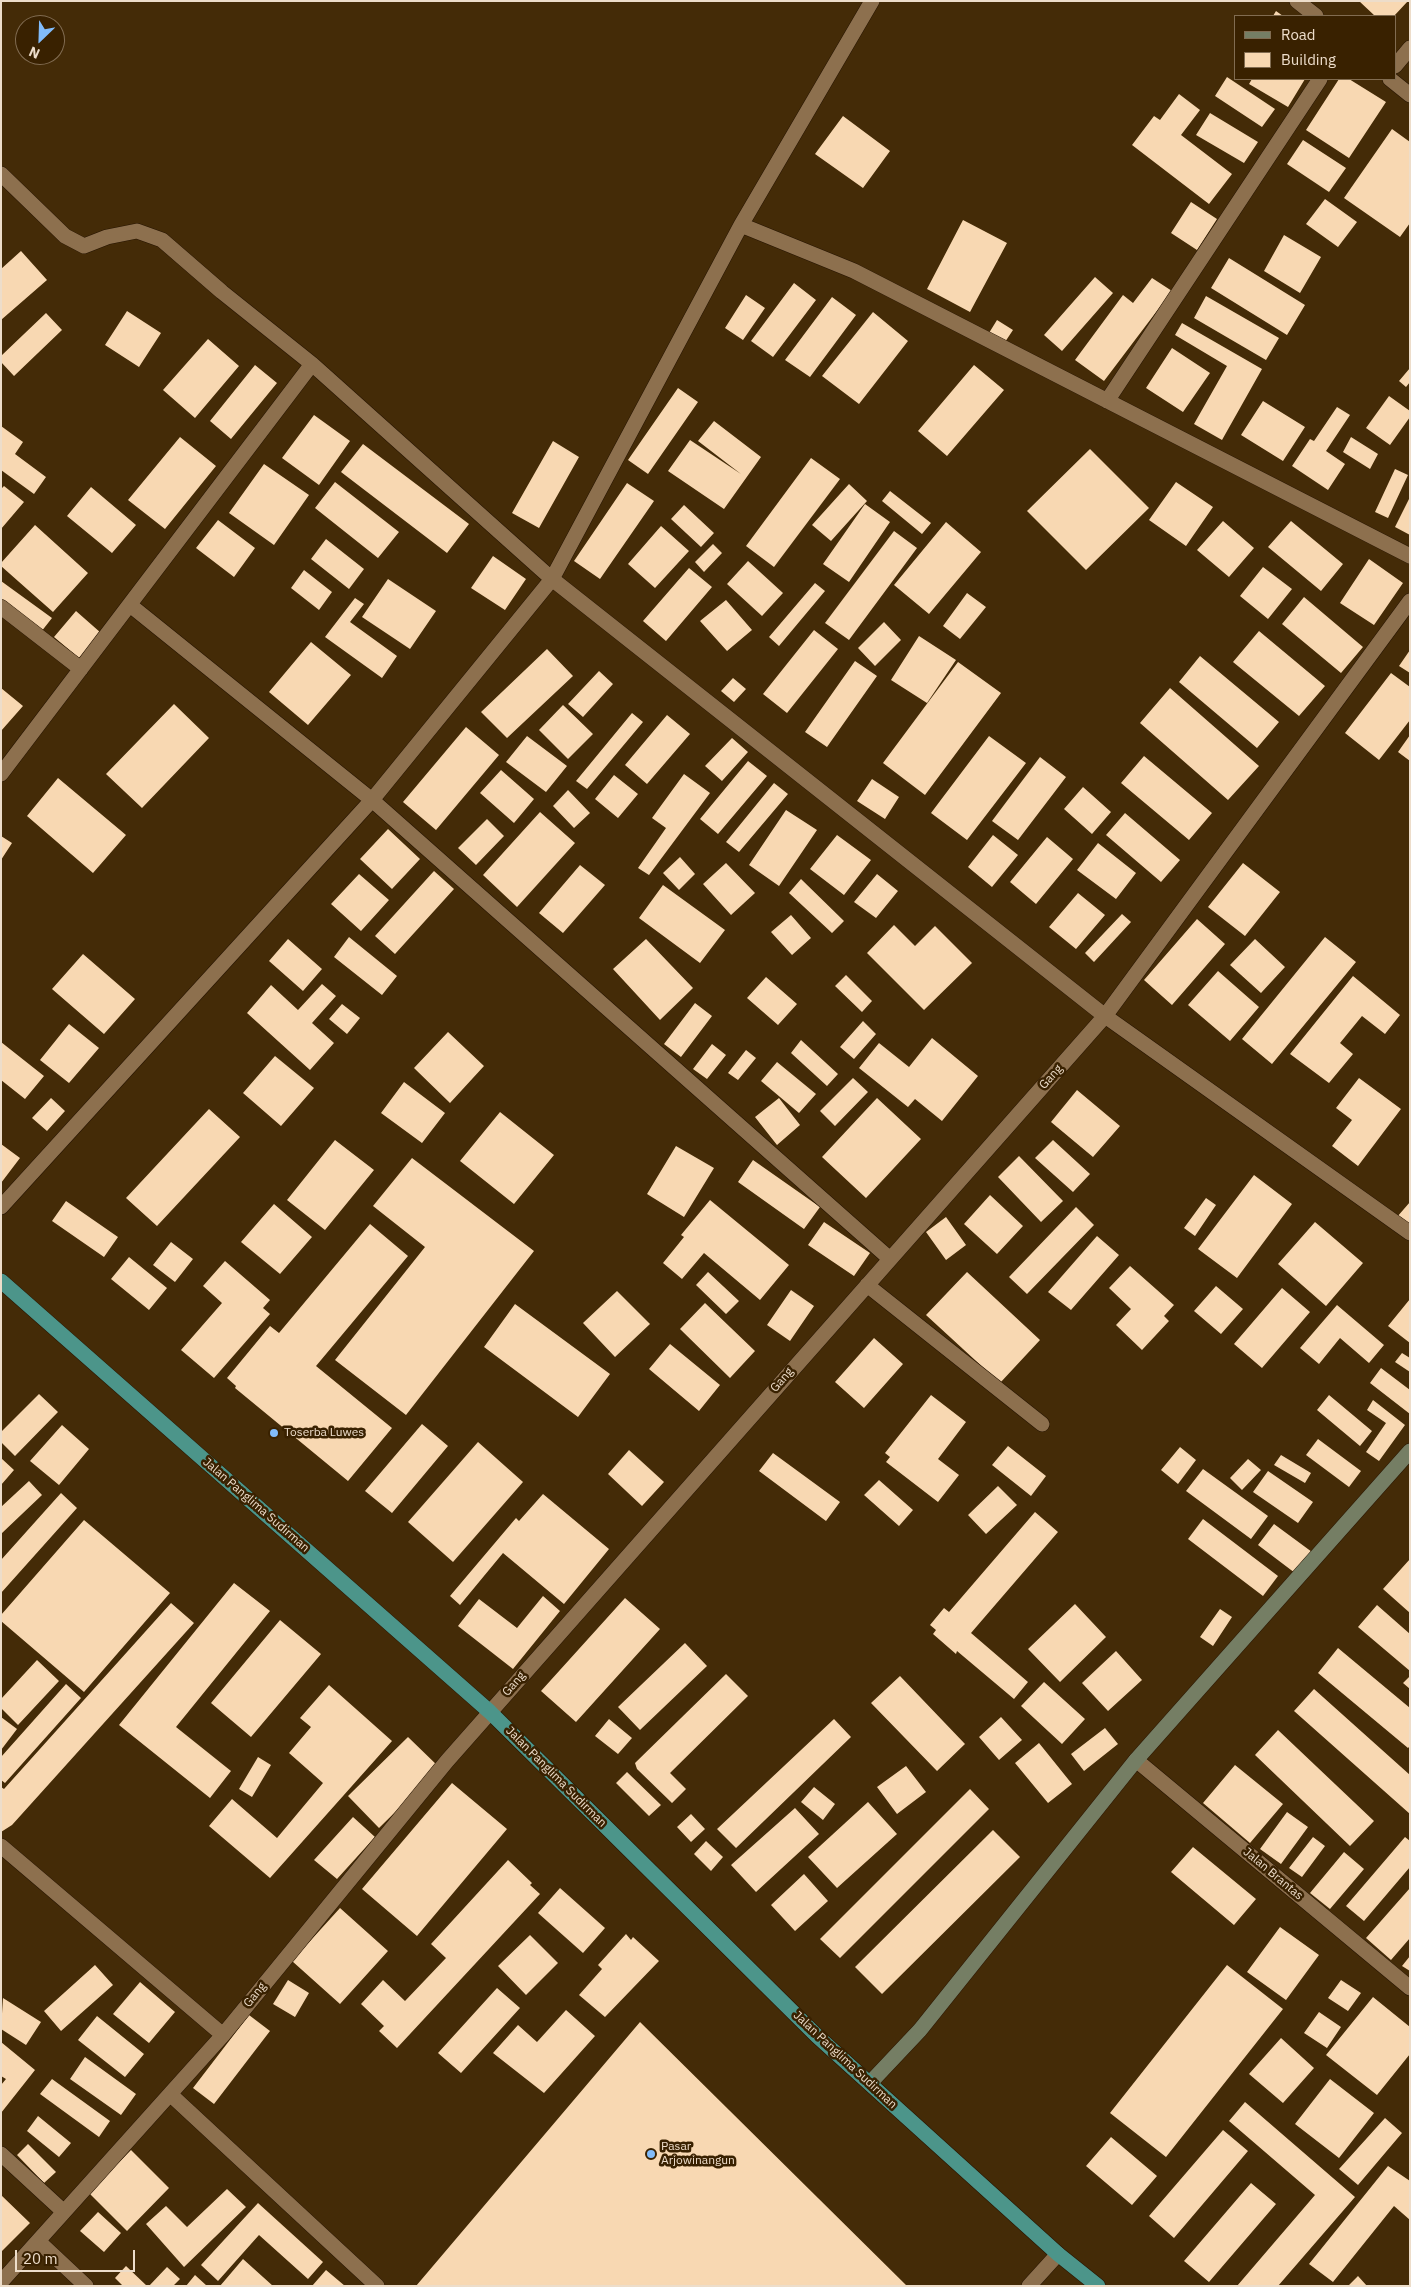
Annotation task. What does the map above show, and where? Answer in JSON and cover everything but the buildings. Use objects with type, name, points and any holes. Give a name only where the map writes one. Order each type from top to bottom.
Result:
[{"type":"highway","name":"Jalan Panglima Sudirman","points":[[1,1281],[490,1712],[818,2036],[1058,2254],[1098,2286]]},
{"type":"main road","points":[[870,2084],[920,2030],[1136,1760],[1410,1452]]},
{"type":"street","points":[[1,1207],[372,800],[552,579],[741,225],[872,1]]},
{"type":"street","points":[[1298,1],[1315,15]]},
{"type":"street","points":[[1396,65],[1410,48]]},
{"type":"street","points":[[1107,401],[1319,80]]},
{"type":"street","points":[[1391,80],[1410,95]]},
{"type":"street","points":[[1,174],[65,236],[84,246],[107,237],[137,231],[162,240],[222,292],[312,364],[552,579],[1105,1016],[1410,1233]]},
{"type":"street","points":[[741,225],[854,271],[1410,556]]},
{"type":"street","points":[[1,774],[312,364]]},
{"type":"street","name":"Gang","points":[[1,2282],[223,2035],[441,1768],[889,1258],[1105,1016],[1410,601]]},
{"type":"street","points":[[130,604],[372,800],[889,1258]]},
{"type":"street","points":[[1,607],[81,669]]},
{"type":"street","points":[[866,1285],[1042,1424]]},
{"type":"street","name":"Jalan Brantas","points":[[1136,1760],[1410,1988]]},
{"type":"street","points":[[1,1846],[223,2035]]},
{"type":"street","points":[[170,2094],[377,2286]]},
{"type":"street","points":[[1,2154],[64,2212]]},
{"type":"street","points":[[38,2241],[86,2286]]},
{"type":"street","points":[[1029,2286],[1058,2254]]},
{"type":"place","name":"Toserba Luwes","points":[[274,1433]]},
{"type":"place","name":"Pasar Arjowinangun","points":[[651,2154]]}]
